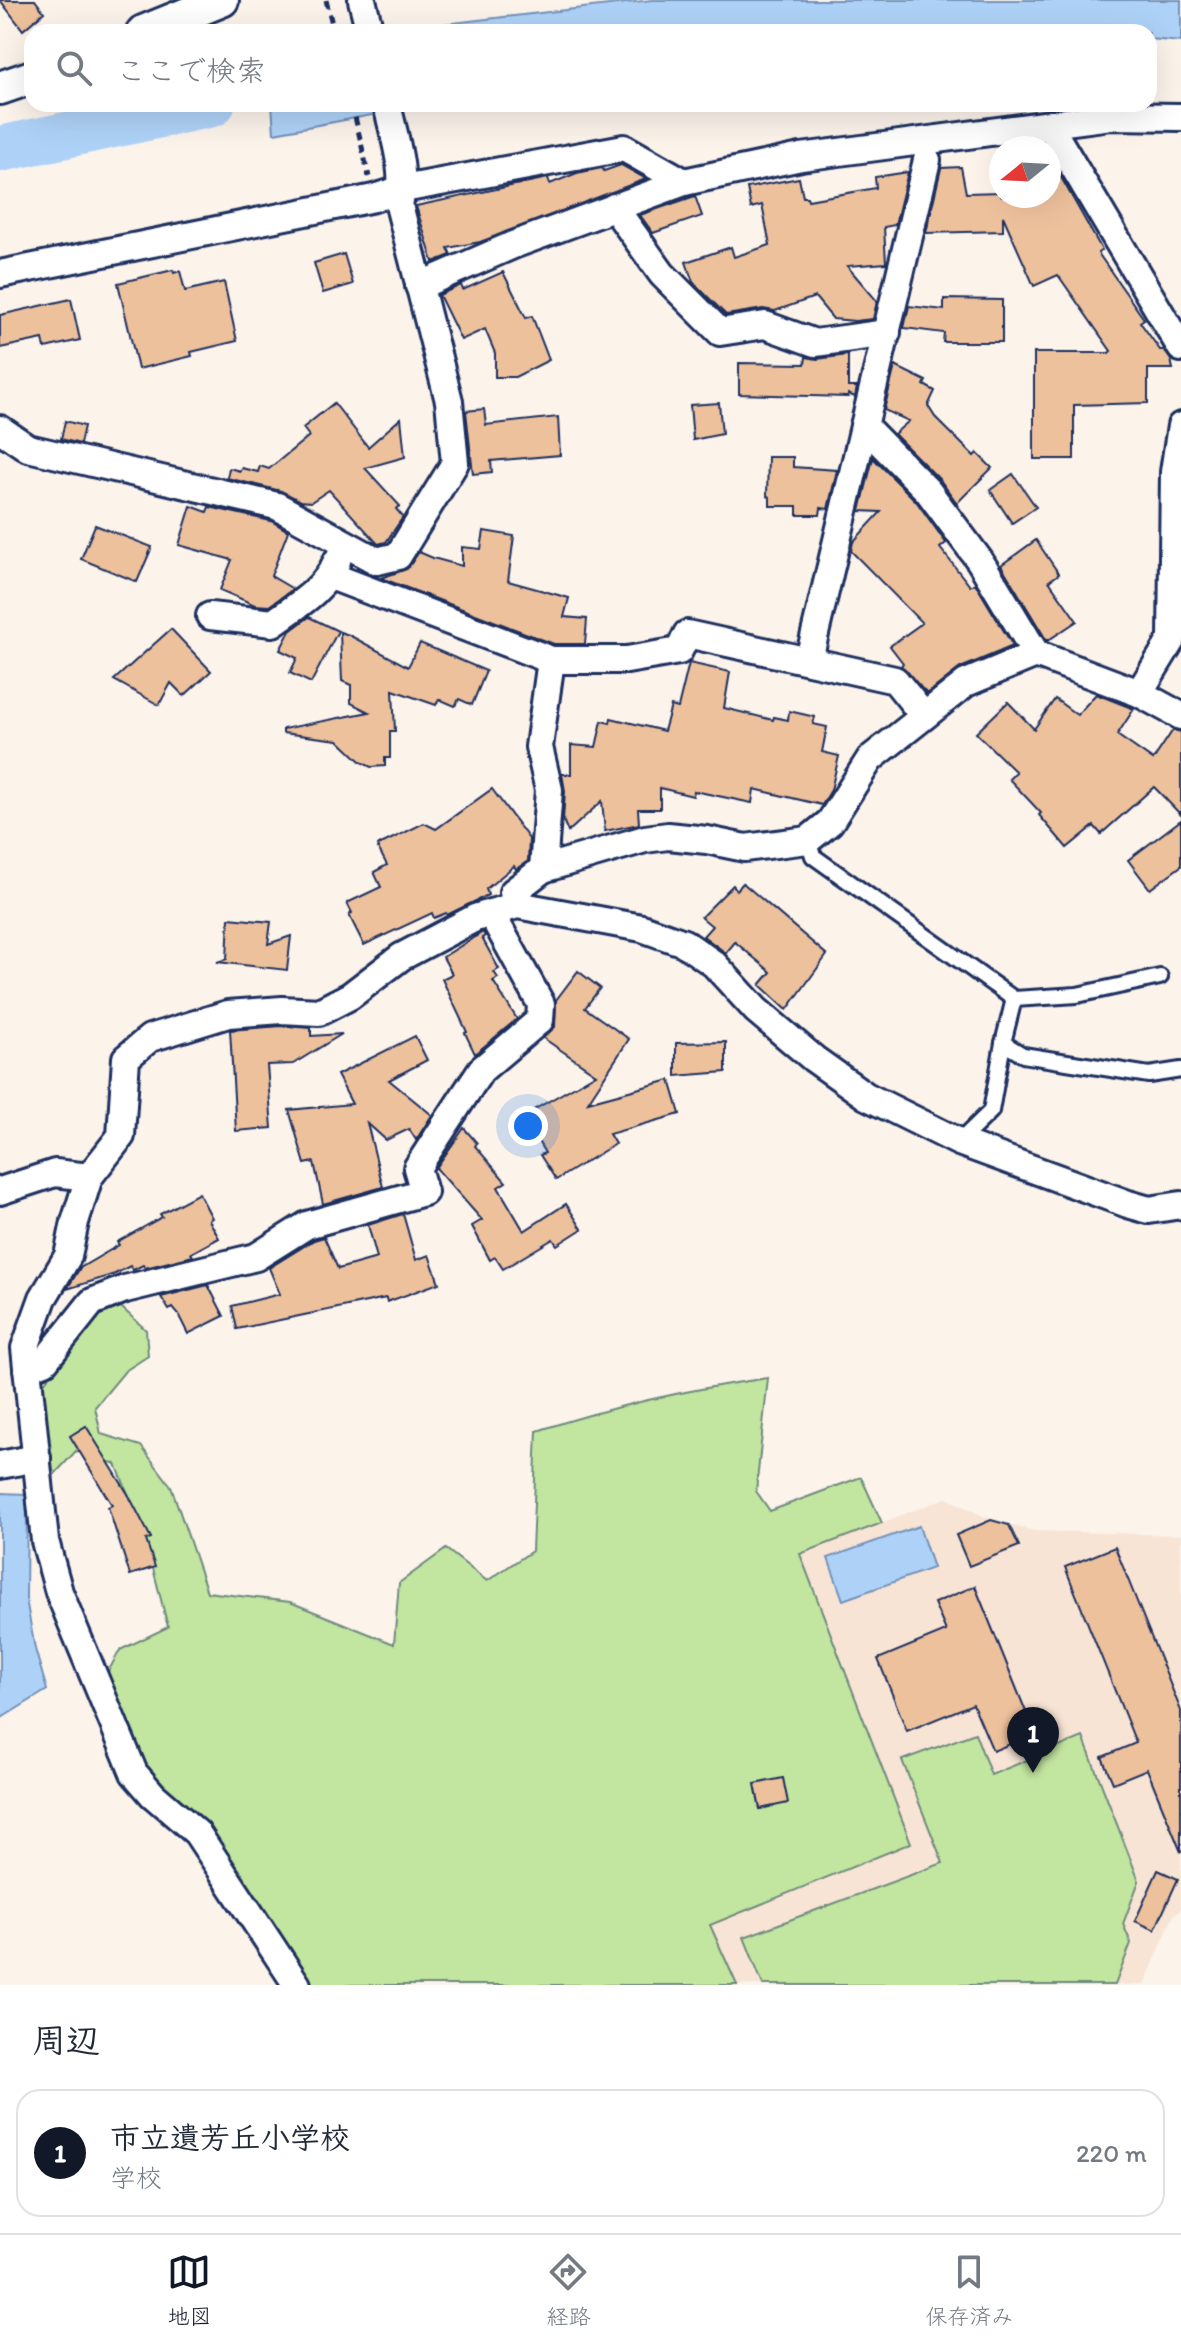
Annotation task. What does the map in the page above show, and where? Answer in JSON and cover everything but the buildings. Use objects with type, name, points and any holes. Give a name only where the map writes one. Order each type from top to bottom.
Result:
[{"type":"street","points":[[163,24],[222,0]]},
{"type":"street","points":[[0,88],[24,80]]},
{"type":"street","points":[[0,429],[28,448],[277,506],[377,561],[398,556],[455,463],[449,401],[399,205],[403,189],[389,112]]},
{"type":"street","points":[[419,286],[513,245],[684,182],[801,157],[1111,116],[1181,117]]},
{"type":"street","points":[[801,157],[927,160],[1049,125]]},
{"type":"street","points":[[1049,125],[1181,348]]},
{"type":"street","points":[[0,274],[374,198],[403,189],[624,148],[684,182]]},
{"type":"street","points":[[809,659],[927,160]]},
{"type":"street","points":[[614,207],[662,274],[720,332],[765,325],[815,343],[887,333]]},
{"type":"street","points":[[864,426],[937,503],[980,561],[1036,654],[1139,693],[1181,716]]},
{"type":"street","points":[[1139,693],[1172,639],[1174,472],[1181,426]]},
{"type":"street","points":[[210,616],[273,623],[318,591],[331,576],[344,543]]},
{"type":"street","points":[[331,576],[551,660],[627,660],[679,651],[687,634],[895,680],[924,716]]},
{"type":"street","points":[[517,905],[513,892],[543,869],[645,839],[668,836],[745,848],[808,840],[830,822],[870,759],[966,683],[1036,654]]},
{"type":"street","points":[[543,869],[549,790],[539,747],[551,660]]},
{"type":"street","points":[[297,1985],[197,1833],[153,1795],[134,1773],[59,1592],[45,1541],[25,1348],[43,1298],[68,1256],[89,1177],[121,1136],[126,1058],[150,1038],[228,1014],[282,1010],[319,1012],[350,996],[401,957],[475,918],[517,905],[642,928],[684,943],[714,964],[756,1010],[814,1059],[866,1096],[959,1142],[1128,1204],[1149,1210],[1181,1205]]},
{"type":"street","points":[[27,1368],[45,1361],[92,1302],[125,1289],[256,1257],[307,1225],[424,1192],[417,1168],[481,1070],[540,1020],[541,1004],[491,913]]},
{"type":"street","points":[[0,1191],[55,1173],[89,1177]]},
{"type":"street","points":[[0,1465],[37,1458]]},
{"type":"lane","points":[[808,840],[813,856],[1014,999],[1077,995],[1160,977]]},
{"type":"lane","points":[[959,1142],[991,1111],[1014,999]]},
{"type":"lane","points":[[1003,1043],[1023,1055],[1149,1075],[1181,1070]]},
{"type":"path","points":[[326,0],[332,24]]},
{"type":"path","points":[[354,112],[374,198]]},
{"type":"shaded area","points":[[946,1498],[996,1522],[1034,1531],[1181,1535],[1181,1909],[1174,1915],[1144,1985],[737,1985],[709,1925],[910,1842],[800,1554]]},
{"type":"green space","points":[[121,1307],[146,1330],[148,1356],[125,1371],[95,1407],[101,1434],[141,1446],[171,1486],[207,1592],[290,1602],[394,1644],[399,1583],[446,1549],[487,1581],[532,1551],[537,1431],[651,1399],[768,1378],[756,1491],[770,1511],[861,1477],[882,1523],[800,1554],[911,1843],[710,1925],[737,1985],[303,1985],[202,1823],[144,1765],[104,1679],[120,1650],[168,1627],[144,1533],[116,1464],[76,1451],[41,1489],[35,1395],[94,1316]]},
{"type":"green space","points":[[975,1733],[991,1775],[1083,1737],[1139,1881],[1123,1924],[1131,1943],[1115,1985],[763,1985],[744,1937],[943,1863],[902,1760]]},
{"type":"water","points":[[652,0],[1181,0],[1181,42],[1157,40],[1157,24],[444,24]]},
{"type":"water","points":[[273,112],[388,112],[274,133]]},
{"type":"water","points":[[0,1493],[27,1494],[26,1599],[35,1649],[47,1690],[0,1719]]},
{"type":"water","points":[[919,1526],[933,1568],[843,1600],[828,1558]]},
{"type":"waterway","points":[[0,149],[174,112]]},
{"type":"place","name":"市立遺芳丘小学校","points":[[1033,1773]]}]
